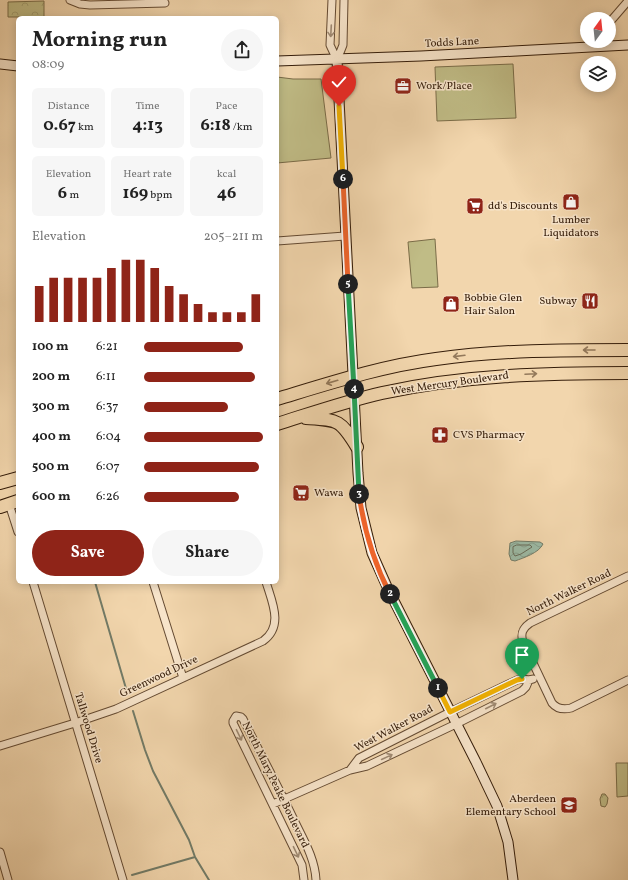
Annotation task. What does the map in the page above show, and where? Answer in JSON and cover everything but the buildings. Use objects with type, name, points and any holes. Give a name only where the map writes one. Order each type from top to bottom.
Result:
[{"type":"highway","points":[[279,398],[353,376],[411,363],[479,354],[547,350],[628,350]]},
{"type":"highway","name":"West Mercury Boulevard","points":[[279,423],[381,393],[420,386],[484,377],[548,373],[628,373]]},
{"type":"highway","points":[[296,418],[338,422],[345,428],[357,447]]},
{"type":"highway","points":[[0,483],[16,479]]},
{"type":"main road","name":"Todds Lane","points":[[279,61],[421,56],[580,45]]},
{"type":"main road","name":"Todds Lane","points":[[616,45],[628,45]]},
{"type":"main road","points":[[337,60],[345,236],[361,508],[372,553],[388,589],[488,786],[500,816],[510,854],[513,880]]},
{"type":"main road","points":[[0,64],[16,66]]},
{"type":"street","points":[[70,0],[85,4],[111,2],[165,3]]},
{"type":"street","points":[[332,0],[330,45],[337,60]]},
{"type":"street","points":[[337,60],[343,45],[344,0]]},
{"type":"street","points":[[616,14],[628,1]]},
{"type":"street","points":[[279,241],[345,236]]},
{"type":"street","points":[[9,504],[16,526]]},
{"type":"street","name":"North Walker Road","points":[[539,676],[522,640],[521,635],[523,629],[530,624],[628,576]]},
{"type":"street","name":"Tallwood Drive","points":[[34,584],[122,880]]},
{"type":"street","points":[[154,584],[183,678]]},
{"type":"street","name":"Greenwood Drive","points":[[0,746],[116,709],[259,644],[271,634],[274,629],[276,618],[267,584]]},
{"type":"street","points":[[529,680],[539,676],[552,703],[561,709],[574,706],[628,680]]},
{"type":"street","name":"West Walker Road","points":[[272,804],[350,770],[366,766],[456,724],[522,691],[526,687],[529,680],[517,680],[450,712],[359,758],[350,770]]},
{"type":"street","name":"North Mary Peake Boulevard","points":[[304,880],[302,865],[233,723],[236,716],[243,719],[284,799],[313,860],[316,880]]},
{"type":"street","points":[[0,852],[8,880]]},
{"type":"green space","points":[[44,1],[44,16],[8,17],[8,2]]},
{"type":"green space","points":[[513,64],[516,118],[437,121],[435,67]]},
{"type":"green space","points":[[279,77],[321,79],[331,158],[279,163]]},
{"type":"green space","points":[[435,239],[438,287],[412,288],[408,242]]},
{"type":"green space","points":[[616,763],[628,763],[628,796],[617,797]]},
{"type":"green space","points":[[602,794],[605,794],[608,798],[605,807],[601,806],[600,799]]},
{"type":"water","points":[[516,541],[540,542],[543,544],[534,553],[515,561],[511,560],[509,554],[510,543]]},
{"type":"waterway","points":[[96,584],[127,692]]},
{"type":"waterway","points":[[133,711],[153,771],[189,840],[195,857],[209,880]]},
{"type":"waterway","points":[[132,875],[195,857]]},
{"type":"place","name":"Work/Place","points":[[403,86]]},
{"type":"place","name":"Lumber Liquidators","points":[[571,202]]},
{"type":"place","name":"dd's Discounts","points":[[475,206]]},
{"type":"place","name":"Subway","points":[[590,301]]},
{"type":"place","name":"Bobbie Glen Hair Salon","points":[[451,304]]},
{"type":"place","name":"CVS Pharmacy","points":[[440,435]]},
{"type":"place","name":"Wawa","points":[[301,493]]},
{"type":"place","name":"Aberdeen Elementary School","points":[[569,805]]},
{"type":"route","points":[[339,106],[359,494],[363,518],[372,553],[388,589],[450,712],[522,679]]}]
